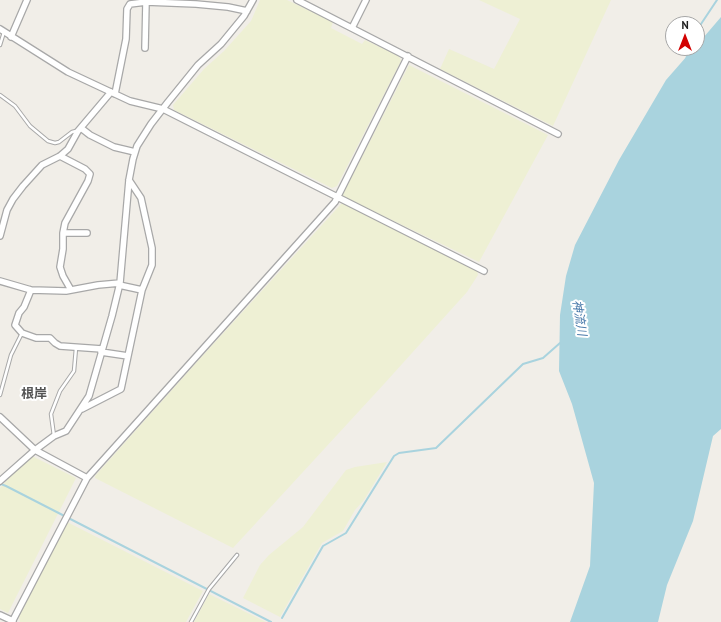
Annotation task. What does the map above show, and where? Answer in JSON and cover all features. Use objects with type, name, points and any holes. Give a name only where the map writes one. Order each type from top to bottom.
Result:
[{"type":"street","points":[[12,37],[27,0]]},
{"type":"street","points":[[0,481],[35,450],[54,436],[66,431],[82,409],[89,396],[96,377],[119,284],[130,180],[137,146],[151,124],[198,65],[221,44],[247,11],[253,0]]},
{"type":"street","points":[[297,0],[558,134]]},
{"type":"street","points":[[352,28],[366,0]]},
{"type":"street","points":[[0,236],[7,210],[13,199],[42,165],[60,156],[68,149],[80,129],[113,93],[126,39],[127,9],[130,4],[146,2],[196,4],[228,7],[247,11]]},
{"type":"street","points":[[145,48],[146,2]]},
{"type":"street","points":[[2,30],[68,72],[130,101],[163,109],[484,271]]},
{"type":"street","points":[[0,615],[13,622],[87,478],[335,202],[408,56]]},
{"type":"street","points":[[80,129],[114,147],[135,152]]},
{"type":"street","points":[[60,156],[85,169],[90,174],[88,181],[65,223],[63,233],[63,250],[60,267],[71,290]]},
{"type":"street","points":[[82,409],[121,389],[142,290],[152,264],[152,248],[141,198],[130,180]]},
{"type":"street","points":[[63,233],[87,233]]},
{"type":"street","points":[[0,281],[31,290],[71,290],[98,285],[119,284],[142,290]]},
{"type":"street","points":[[31,290],[24,307],[19,313],[15,325],[22,332],[36,338],[50,338],[60,346],[76,347],[128,356]]},
{"type":"street","points":[[0,417],[35,450],[87,478]]},
{"type":"lane","points":[[0,45],[2,30]]},
{"type":"lane","points":[[0,95],[15,106],[30,126],[48,141],[55,143],[59,142],[72,132],[80,129]]},
{"type":"lane","points":[[0,395],[11,355],[22,332]]},
{"type":"lane","points":[[54,436],[51,414],[60,391],[74,371],[76,347]]},
{"type":"lane","points":[[191,622],[209,589],[237,555]]},
{"type":"green space","points":[[260,0],[287,0],[333,22],[331,28],[362,44],[365,40],[399,56],[401,61],[337,186],[332,188],[174,110],[173,105],[204,69],[224,51],[251,21]]},
{"type":"green space","points":[[479,0],[611,0],[553,126],[440,69],[449,49],[494,69],[520,19]]},
{"type":"green space","points":[[409,65],[548,135],[479,262],[342,196]]},
{"type":"green space","points":[[342,203],[477,270],[478,275],[467,292],[233,548],[95,478],[95,476],[196,363]]},
{"type":"green space","points":[[32,456],[76,478],[8,613],[0,609],[0,488]]},
{"type":"green space","points":[[387,462],[343,531],[322,543],[280,617],[243,598],[260,565],[269,555],[303,527],[346,470],[355,467]]},
{"type":"green space","points":[[67,522],[203,591],[186,622],[20,622],[19,616]]},
{"type":"green space","points":[[209,594],[266,622],[194,622]]},
{"type":"water","name":"神流川","points":[[721,17],[721,429],[713,436],[693,521],[667,585],[658,622],[570,622],[590,566],[594,483],[572,404],[559,371],[560,315],[566,276],[575,245],[619,160],[666,80],[687,56],[705,56],[705,36]]},
{"type":"waterway","points":[[705,18],[717,0]]},
{"type":"waterway","points":[[686,60],[687,56]]},
{"type":"waterway","points":[[282,618],[323,546],[346,533],[394,456],[399,453],[436,448],[523,364],[543,358],[560,343]]},
{"type":"waterway","points":[[0,485],[6,486],[271,622]]},
{"type":"district","name":"根岸","points":[[34,394]]}]
